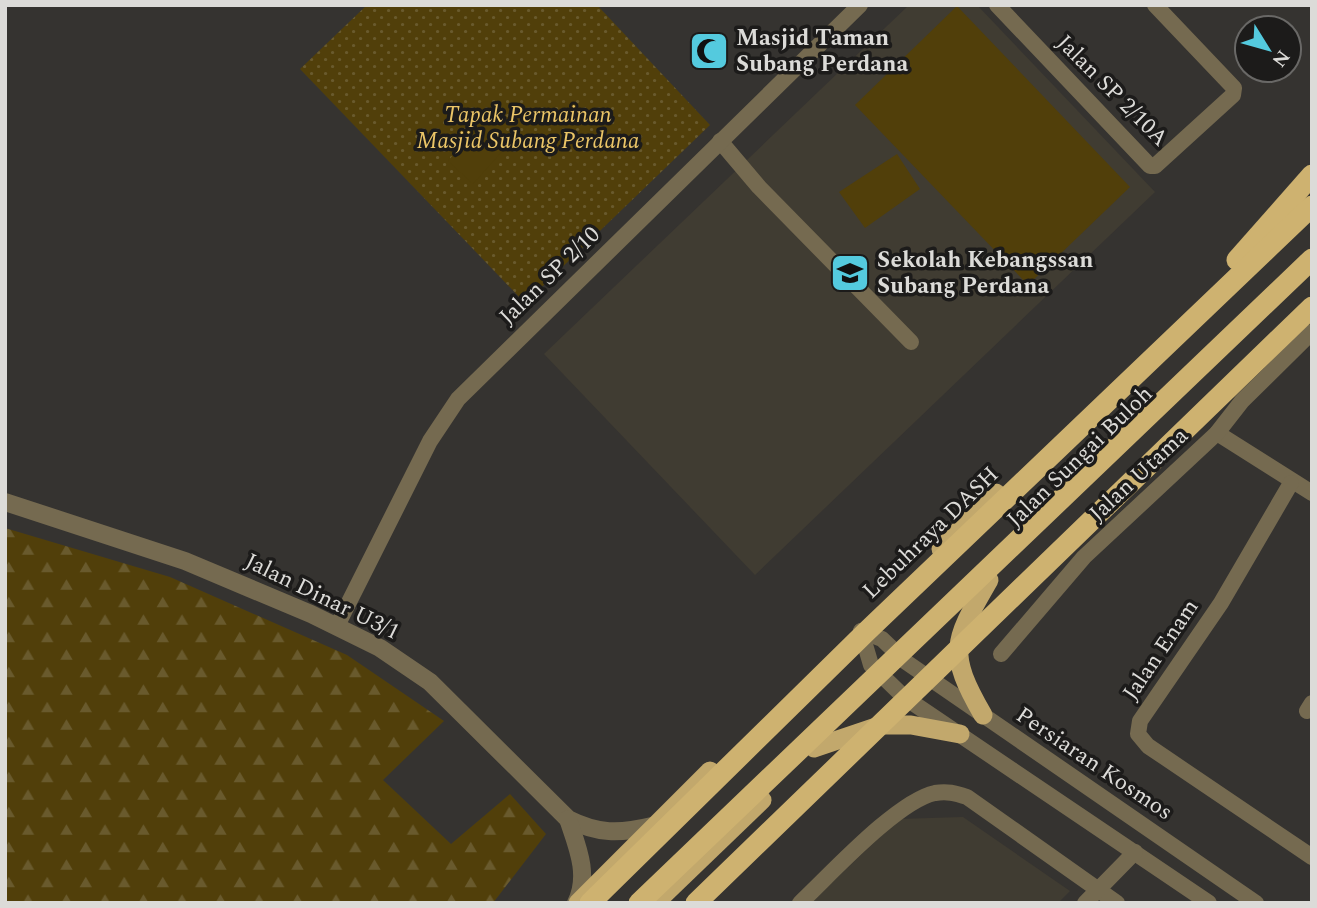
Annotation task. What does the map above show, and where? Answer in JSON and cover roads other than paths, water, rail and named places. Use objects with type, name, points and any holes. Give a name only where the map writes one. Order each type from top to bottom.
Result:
[{"type":"highway","points":[[1201,301],[1312,176]]},
{"type":"highway","name":"Jalan Sungai Buloh","points":[[577,903],[959,528],[1312,194]]},
{"type":"highway","name":"Lebuhraya DASH","points":[[590,903],[856,641],[1312,206]]},
{"type":"highway","points":[[639,903],[1312,259]]},
{"type":"highway","name":"Jalan Sungai Buloh","points":[[655,903],[1312,269]]},
{"type":"highway","points":[[696,903],[1312,307]]},
{"type":"highway","name":"Jalan Sungai Buloh","points":[[626,853],[665,822],[861,631],[923,570],[959,528]]},
{"type":"highway","points":[[984,715],[959,670],[958,650],[962,627],[989,579]]},
{"type":"highway","points":[[814,748],[882,725],[911,725],[960,734]]},
{"type":"street","name":"Jalan SP 2/10","points":[[337,626],[430,441],[458,399],[860,5]]},
{"type":"street","name":"Jalan SP 2/10A","points":[[997,5],[1150,166],[1156,166],[1233,95],[1234,88],[1155,5]]},
{"type":"street","points":[[720,141],[759,187],[911,342]]},
{"type":"street","name":"Jalan Utama","points":[[1000,654],[1084,557],[1217,433],[1242,401],[1312,332]]},
{"type":"street","points":[[1217,433],[1291,483],[1312,493]]},
{"type":"street","name":"Jalan Enam","points":[[1291,483],[1221,603],[1140,721],[1138,734],[1148,746],[1312,857]]},
{"type":"street","name":"Jalan Dinar U3/1","points":[[5,502],[185,561],[337,626],[380,649],[430,682],[568,819]]},
{"type":"street","points":[[861,631],[871,665],[884,680],[1209,903]]},
{"type":"street","name":"Persiaran Kosmos","points":[[861,631],[883,639],[906,662],[1256,903]]},
{"type":"street","points":[[800,903],[897,813],[932,793],[950,791],[967,797],[1116,903]]},
{"type":"street","points":[[568,819],[591,830],[611,833],[652,827]]},
{"type":"street","points":[[568,819],[582,864],[583,881],[577,903]]},
{"type":"street","points":[[1085,903],[1135,852]]},
{"type":"place","name":"Masjid Taman Subang Perdana","points":[[709,51]]},
{"type":"place","name":"Sekolah Kebangssan Subang Perdana","points":[[850,273]]},
{"type":"park label","name":"Tapak Permainan Masjid Subang Perdana","points":[[528,128]]}]
